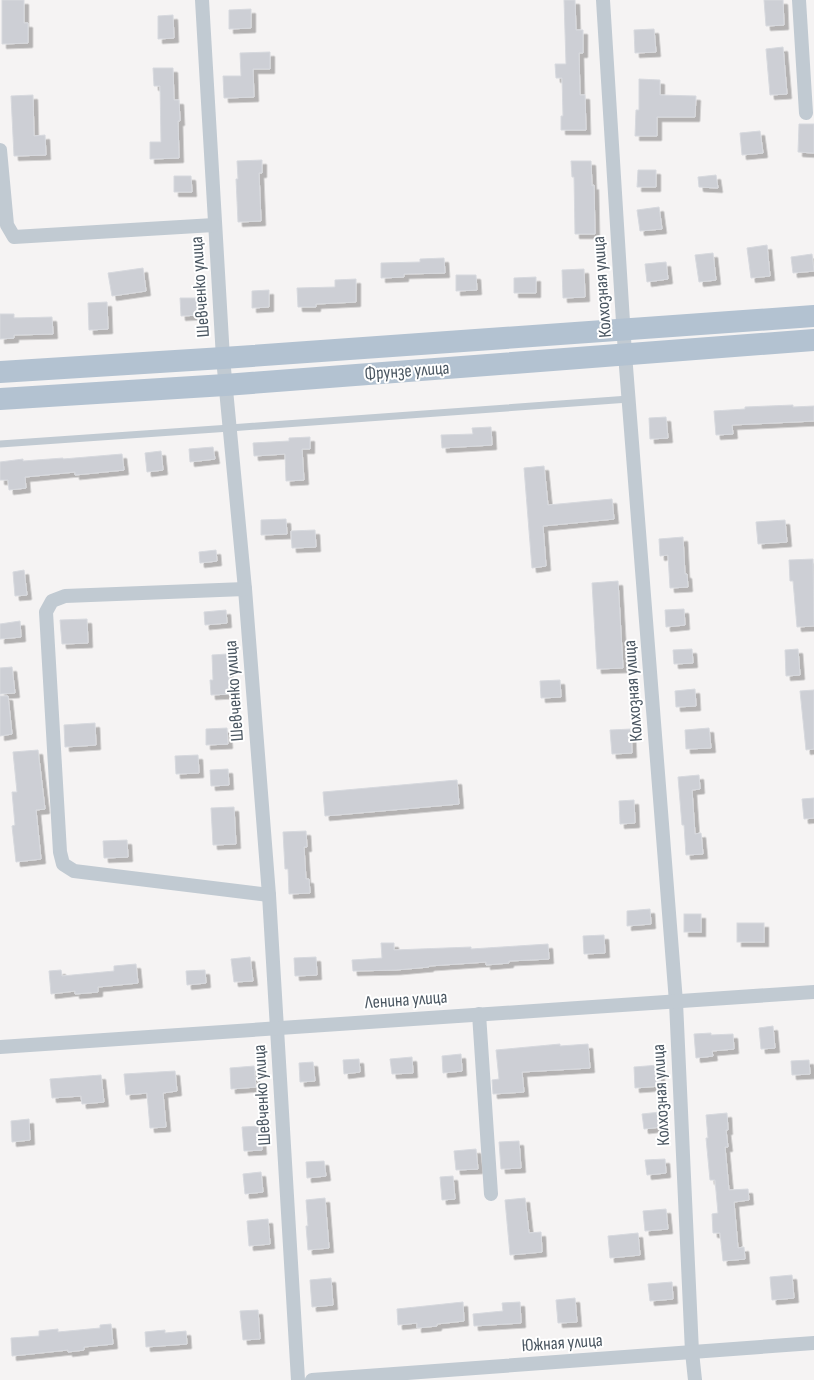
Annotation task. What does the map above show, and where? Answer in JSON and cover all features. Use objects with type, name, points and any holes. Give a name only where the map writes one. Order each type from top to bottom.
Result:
[{"type":"main road","name":"Фрунзе улица","points":[[0,372],[814,316]]},
{"type":"main road","name":"Фрунзе улица","points":[[0,399],[225,385],[814,340]]},
{"type":"street","name":"Шевченко улица","points":[[202,0],[225,385],[245,589],[269,895],[298,1380]]},
{"type":"street","name":"Колхозная улица","points":[[603,0],[625,354],[676,1002],[694,1380]]},
{"type":"street","points":[[799,0],[806,113]]},
{"type":"street","points":[[0,150],[7,225],[14,237],[214,224]]},
{"type":"street","points":[[245,589],[65,596],[52,601],[46,612],[60,852],[63,864],[74,871],[269,895]]},
{"type":"street","name":"Ленина улица","points":[[0,1047],[814,992]]},
{"type":"street","points":[[479,1014],[491,1194]]},
{"type":"street","name":"Южная улица","points":[[312,1380],[814,1343]]},
{"type":"lane","points":[[0,444],[629,399]]},
{"type":"building","points":[[2,0],[24,0],[24,23],[28,23],[28,43],[2,44]]},
{"type":"building","points":[[564,0],[575,0],[576,30],[583,30],[583,53],[579,53],[580,95],[585,95],[586,130],[561,130],[561,116],[563,116],[562,78],[556,78],[555,64],[566,64]]},
{"type":"building","points":[[764,0],[783,0],[784,25],[766,26]]},
{"type":"building","points":[[251,9],[251,28],[229,29],[229,10]]},
{"type":"building","points":[[173,15],[174,38],[158,39],[158,16]]},
{"type":"building","points":[[654,29],[656,52],[635,53],[634,30]]},
{"type":"building","points":[[783,47],[787,94],[770,95],[766,49]]},
{"type":"building","points":[[270,52],[270,69],[253,69],[254,97],[224,98],[223,76],[241,76],[240,53]]},
{"type":"building","points":[[153,68],[173,68],[174,100],[179,100],[179,158],[150,159],[150,142],[161,142],[160,86],[154,86]]},
{"type":"building","points":[[639,79],[660,80],[660,95],[696,96],[695,117],[657,117],[657,136],[635,136],[636,110],[639,110]]},
{"type":"building","points":[[33,95],[34,136],[45,135],[46,155],[14,156],[11,96]]},
{"type":"building","points":[[799,124],[814,124],[814,153],[798,152]]},
{"type":"building","points":[[760,131],[763,153],[742,155],[740,133]]},
{"type":"building","points":[[262,160],[262,173],[259,173],[261,221],[238,222],[237,161]]},
{"type":"building","points":[[571,161],[591,161],[592,186],[594,185],[595,234],[575,234],[574,177],[572,177]]},
{"type":"building","points":[[638,170],[656,170],[656,187],[637,187]]},
{"type":"building","points":[[716,175],[718,188],[699,187],[698,177]]},
{"type":"building","points":[[174,176],[191,176],[192,192],[174,192]]},
{"type":"building","points":[[659,207],[662,229],[640,231],[637,210]]},
{"type":"building","points":[[767,245],[770,276],[751,278],[747,248]]},
{"type":"building","points":[[713,253],[716,280],[699,282],[695,255]]},
{"type":"building","points":[[812,254],[814,271],[793,273],[791,257]]},
{"type":"building","points":[[444,258],[445,273],[404,274],[404,277],[381,278],[381,263],[420,262],[420,259]]},
{"type":"building","points":[[666,262],[668,279],[647,282],[645,264]]},
{"type":"building","points":[[143,268],[146,291],[112,296],[108,273]]},
{"type":"building","points":[[584,269],[585,297],[563,298],[562,270]]},
{"type":"building","points":[[456,275],[476,275],[477,290],[456,291]]},
{"type":"building","points":[[536,277],[536,293],[514,293],[514,278]]},
{"type":"building","points":[[356,279],[356,302],[316,304],[316,307],[298,307],[297,288],[335,287],[335,280]]},
{"type":"building","points":[[269,290],[269,307],[252,308],[252,291]]},
{"type":"building","points":[[180,298],[200,298],[200,315],[181,316]]},
{"type":"building","points":[[107,302],[108,329],[89,330],[88,303]]},
{"type":"building","points":[[0,314],[14,314],[14,318],[52,317],[53,334],[14,335],[14,338],[0,339]]},
{"type":"building","points":[[793,405],[793,407],[814,406],[814,421],[732,425],[733,434],[716,435],[714,411],[745,409],[745,407]]},
{"type":"building","points":[[666,417],[668,438],[650,439],[649,418]]},
{"type":"building","points":[[491,427],[492,445],[442,448],[441,435],[473,434],[472,428]]},
{"type":"building","points":[[310,437],[310,449],[302,449],[304,480],[286,481],[285,454],[254,456],[253,443],[289,441],[289,438]]},
{"type":"building","points":[[213,447],[215,459],[190,462],[189,449]]},
{"type":"building","points":[[161,451],[163,470],[147,472],[145,453]]},
{"type":"building","points":[[122,454],[124,470],[75,475],[75,472],[25,477],[26,488],[9,490],[8,480],[0,480],[0,462]]},
{"type":"building","points":[[544,466],[548,505],[612,499],[614,519],[543,526],[546,566],[532,568],[524,468]]},
{"type":"building","points":[[286,519],[287,534],[261,535],[261,520]]},
{"type":"building","points":[[785,520],[787,542],[758,544],[756,522]]},
{"type":"building","points":[[315,530],[316,547],[292,548],[291,531]]},
{"type":"building","points":[[683,537],[685,574],[687,574],[688,587],[670,588],[668,555],[660,556],[659,539]]},
{"type":"building","points":[[216,550],[217,561],[200,563],[199,552]]},
{"type":"building","points":[[813,559],[814,626],[797,627],[789,560]]},
{"type":"building","points":[[24,570],[27,595],[15,596],[13,572]]},
{"type":"building","points":[[618,581],[623,668],[597,669],[592,583]]},
{"type":"building","points":[[684,609],[685,625],[666,627],[665,610]]},
{"type":"building","points":[[226,610],[227,623],[205,625],[204,612]]},
{"type":"building","points":[[87,619],[88,643],[62,644],[60,620]]},
{"type":"building","points":[[20,621],[21,637],[0,639],[0,624]]},
{"type":"building","points":[[692,649],[693,663],[674,664],[673,650]]},
{"type":"building","points":[[798,649],[800,675],[786,676],[785,650]]},
{"type":"building","points":[[227,654],[230,694],[211,695],[210,680],[213,680],[212,655]]},
{"type":"building","points":[[12,667],[15,693],[0,694],[0,668]]},
{"type":"building","points":[[560,680],[561,697],[541,698],[540,681]]},
{"type":"building","points":[[695,689],[696,706],[676,707],[675,691]]},
{"type":"building","points":[[814,690],[814,749],[806,750],[800,691]]},
{"type":"building","points":[[0,696],[8,696],[12,734],[0,736]]},
{"type":"building","points":[[95,723],[96,745],[65,747],[64,725]]},
{"type":"building","points":[[227,728],[228,744],[206,745],[206,729]]},
{"type":"building","points":[[709,728],[711,748],[686,749],[685,730]]},
{"type":"building","points":[[631,729],[632,753],[612,754],[610,730]]},
{"type":"building","points":[[38,750],[45,809],[36,810],[41,859],[16,862],[12,826],[15,825],[12,792],[17,792],[13,752]]},
{"type":"building","points":[[198,755],[199,773],[176,774],[175,756]]},
{"type":"building","points":[[228,769],[229,785],[211,786],[210,770]]},
{"type":"building","points":[[699,775],[700,789],[692,790],[695,834],[701,833],[703,854],[686,855],[678,777]]},
{"type":"building","points":[[457,780],[459,804],[325,816],[323,792]]},
{"type":"building","points":[[814,798],[814,818],[804,819],[802,799]]},
{"type":"building","points":[[634,800],[635,823],[620,824],[619,801]]},
{"type":"building","points":[[234,807],[236,844],[213,845],[211,808]]},
{"type":"building","points":[[306,831],[307,847],[304,847],[306,879],[309,879],[310,893],[289,894],[288,869],[285,869],[283,832]]},
{"type":"building","points":[[127,840],[128,857],[104,858],[103,841]]},
{"type":"building","points":[[650,909],[651,924],[627,926],[627,911]]},
{"type":"building","points":[[684,914],[701,914],[701,932],[684,932]]},
{"type":"building","points":[[737,923],[764,923],[764,942],[737,942]]},
{"type":"building","points":[[604,935],[605,953],[584,954],[583,936]]},
{"type":"building","points":[[381,943],[394,943],[394,950],[471,947],[471,949],[548,944],[549,959],[509,961],[509,963],[486,965],[486,962],[396,970],[353,971],[352,960],[382,958]]},
{"type":"building","points":[[250,957],[253,981],[234,982],[231,959]]},
{"type":"building","points":[[316,957],[317,975],[295,976],[294,958]]},
{"type":"building","points":[[136,964],[138,983],[98,987],[98,992],[75,994],[75,991],[51,994],[49,971],[61,970],[62,976],[114,971],[114,966]]},
{"type":"building","points":[[205,970],[206,983],[187,985],[186,971]]},
{"type":"building","points":[[773,1026],[775,1048],[761,1049],[759,1028]]},
{"type":"building","points":[[711,1033],[711,1035],[733,1034],[734,1049],[712,1051],[713,1056],[696,1058],[694,1034]]},
{"type":"building","points":[[560,1044],[560,1046],[588,1044],[590,1068],[522,1072],[524,1092],[493,1094],[492,1080],[499,1079],[496,1050]]},
{"type":"building","points":[[461,1054],[462,1071],[443,1073],[442,1056]]},
{"type":"building","points":[[412,1057],[413,1073],[392,1074],[390,1059]]},
{"type":"building","points":[[359,1059],[360,1072],[344,1074],[343,1060]]},
{"type":"building","points":[[809,1060],[810,1074],[792,1075],[791,1061]]},
{"type":"building","points":[[313,1062],[315,1081],[300,1082],[299,1063]]},
{"type":"building","points":[[659,1065],[661,1086],[635,1088],[634,1067]]},
{"type":"building","points":[[254,1066],[256,1087],[231,1089],[230,1068]]},
{"type":"building","points":[[175,1071],[177,1091],[163,1093],[166,1127],[150,1128],[147,1093],[126,1095],[124,1074]]},
{"type":"building","points":[[101,1075],[104,1102],[82,1104],[81,1096],[52,1098],[50,1079]]},
{"type":"building","points":[[660,1112],[661,1127],[644,1129],[642,1114]]},
{"type":"building","points":[[727,1113],[728,1147],[725,1147],[729,1190],[748,1189],[749,1200],[734,1202],[738,1248],[744,1247],[745,1259],[723,1261],[720,1233],[713,1233],[712,1214],[718,1213],[715,1180],[710,1180],[706,1115]]},
{"type":"building","points":[[29,1119],[30,1140],[12,1142],[11,1121]]},
{"type":"building","points":[[260,1126],[262,1150],[244,1151],[242,1127]]},
{"type":"building","points":[[519,1141],[521,1168],[501,1169],[499,1142]]},
{"type":"building","points":[[476,1149],[478,1169],[456,1170],[454,1151]]},
{"type":"building","points":[[665,1159],[666,1173],[647,1175],[645,1160]]},
{"type":"building","points":[[324,1161],[326,1176],[307,1178],[306,1162]]},
{"type":"building","points":[[261,1172],[263,1192],[245,1194],[243,1174]]},
{"type":"building","points":[[453,1176],[455,1199],[442,1200],[440,1177]]},
{"type":"building","points":[[325,1198],[329,1248],[308,1250],[306,1200]]},
{"type":"building","points":[[525,1198],[529,1233],[541,1232],[542,1252],[510,1255],[505,1200]]},
{"type":"building","points":[[666,1209],[668,1229],[645,1231],[643,1211]]},
{"type":"building","points":[[268,1219],[270,1244],[249,1246],[247,1221]]},
{"type":"building","points":[[638,1233],[640,1255],[610,1258],[608,1236]]},
{"type":"building","points":[[792,1275],[794,1298],[772,1300],[770,1277]]},
{"type":"building","points":[[331,1278],[333,1305],[312,1307],[310,1280]]},
{"type":"building","points":[[672,1282],[673,1299],[650,1301],[648,1284]]},
{"type":"building","points":[[575,1298],[577,1322],[558,1323],[556,1300]]},
{"type":"building","points":[[463,1302],[464,1321],[417,1328],[417,1323],[398,1325],[397,1309]]},
{"type":"building","points":[[520,1302],[521,1323],[474,1326],[473,1314],[503,1311],[502,1303]]},
{"type":"building","points":[[258,1310],[260,1339],[243,1340],[240,1311]]},
{"type":"building","points":[[111,1324],[113,1344],[84,1347],[84,1350],[68,1352],[68,1350],[12,1356],[11,1338],[39,1336],[39,1331],[58,1329],[58,1332],[100,1328],[100,1325]]},
{"type":"building","points":[[165,1330],[165,1333],[186,1331],[187,1344],[146,1347],[145,1332]]}]
